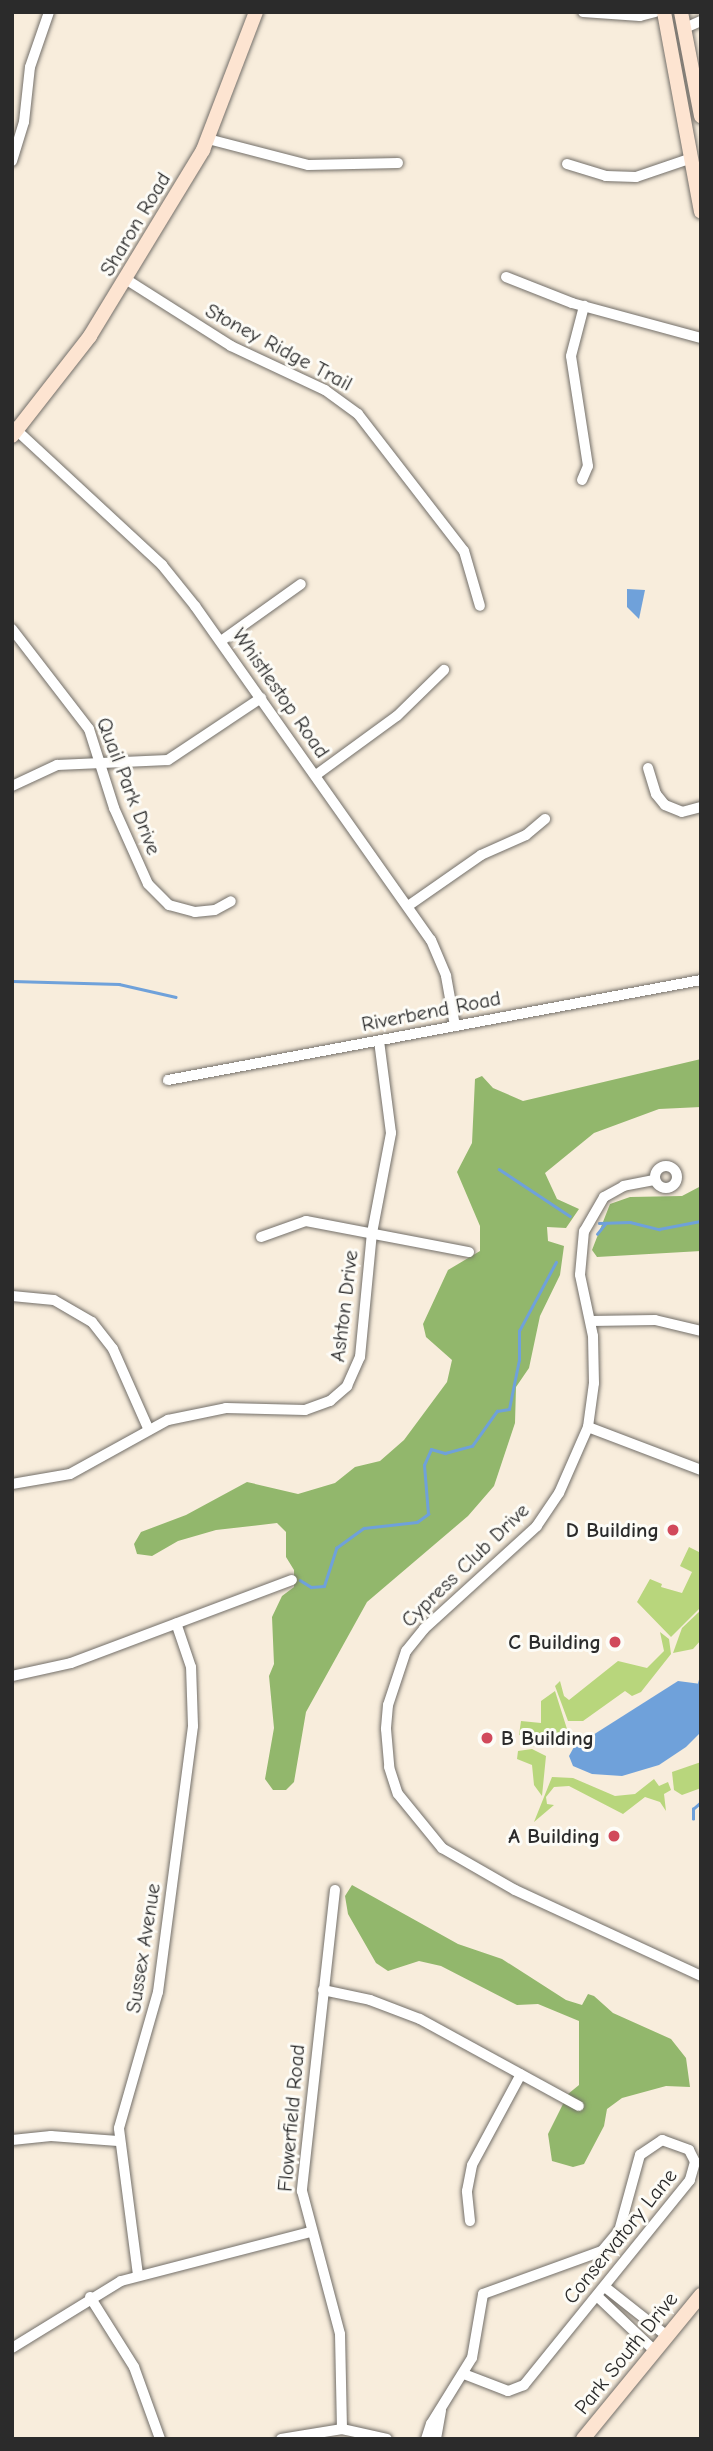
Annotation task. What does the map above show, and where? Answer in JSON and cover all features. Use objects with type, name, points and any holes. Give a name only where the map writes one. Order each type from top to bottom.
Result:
[{"type":"main road","name":"Sharon Road","points":[[14,431],[67,369],[127,280],[208,139],[256,12]]},
{"type":"main road","points":[[664,12],[701,212]]},
{"type":"main road","points":[[681,12],[701,116]]},
{"type":"main road","name":"Park South Drive","points":[[583,2439],[701,2295]]},
{"type":"street","points":[[12,161],[24,122],[30,67],[49,12]]},
{"type":"street","points":[[583,12],[640,16],[654,12]]},
{"type":"street","points":[[685,28],[701,22]]},
{"type":"street","points":[[208,139],[308,165],[398,163]]},
{"type":"street","points":[[567,164],[606,176],[636,177],[692,158]]},
{"type":"street","points":[[506,277],[584,306],[701,338]]},
{"type":"street","name":"Stoney Ridge Trail","points":[[127,280],[230,346],[325,390],[358,414],[464,551],[480,606]]},
{"type":"street","points":[[582,480],[588,466],[571,356],[584,306]]},
{"type":"street","name":"Whistlestop Road","points":[[14,431],[162,565],[221,641],[408,906],[440,958],[455,1026]]},
{"type":"street","points":[[221,641],[301,584]]},
{"type":"street","name":"Quail Park Drive","points":[[12,629],[84,720],[141,871],[160,899],[195,912],[231,901]]},
{"type":"street","points":[[316,775],[397,716],[444,670]]},
{"type":"street","points":[[12,786],[57,765],[154,763],[181,755],[261,698]]},
{"type":"street","points":[[649,768],[656,794],[665,805],[682,812],[701,807]]},
{"type":"street","points":[[408,906],[481,855],[526,835],[545,819]]},
{"type":"street","name":"Riverbend Road","points":[[168,1080],[701,980]]},
{"type":"street","name":"Ashton Drive","points":[[12,1484],[70,1474],[148,1428],[226,1408],[305,1410],[341,1393],[353,1377],[360,1357],[372,1233],[391,1133],[379,1041]]},
{"type":"street","name":"Cypress Club Drive","points":[[654,1180],[613,1191],[588,1217],[579,1261],[595,1357],[588,1427],[559,1493],[537,1526],[432,1621],[406,1651],[388,1705],[389,1767],[411,1815],[442,1848],[515,1891],[701,1976]]},
{"type":"street","points":[[261,1237],[306,1221],[469,1252]]},
{"type":"street","points":[[12,1296],[54,1300],[92,1322],[113,1349],[148,1428]]},
{"type":"street","points":[[591,1321],[655,1320],[701,1331]]},
{"type":"street","points":[[588,1427],[701,1470]]},
{"type":"street","points":[[12,1676],[71,1663],[292,1580]]},
{"type":"street","name":"Sussex Avenue","points":[[138,2275],[118,2141],[123,2101],[158,1992],[193,1726],[192,1676],[176,1623]]},
{"type":"street","name":"Flowerfield Road","points":[[335,1890],[302,2165],[310,2232],[340,2334],[342,2429]]},
{"type":"street","points":[[323,1990],[397,2008],[579,2106]]},
{"type":"street","points":[[470,2221],[467,2191],[472,2165],[520,2074]]},
{"type":"street","points":[[12,2140],[63,2136],[118,2141]]},
{"type":"street","name":"Conservatory Lane","points":[[426,2439],[472,2358],[481,2297],[596,2255],[610,2246],[620,2231],[635,2164],[654,2142],[671,2140],[692,2155],[694,2174],[606,2287],[517,2390],[497,2389],[464,2374]]},
{"type":"street","points":[[12,2348],[90,2297],[138,2275],[310,2232]]},
{"type":"street","points":[[606,2287],[667,2336]]},
{"type":"street","points":[[597,2296],[655,2351]]},
{"type":"street","points":[[90,2297],[128,2355],[160,2439]]},
{"type":"street","name":"Conservatory Lane","points":[[436,2439],[441,2410]]},
{"type":"street","points":[[281,2439],[342,2429],[387,2439]]},
{"type":"green space","points":[[701,1059],[701,1107],[659,1109],[594,1133],[545,1173],[557,1199],[579,1209],[566,1228],[547,1227],[548,1241],[564,1246],[560,1275],[540,1316],[529,1368],[516,1387],[515,1423],[494,1486],[468,1516],[367,1602],[306,1712],[294,1782],[286,1790],[273,1790],[265,1779],[274,1728],[269,1676],[274,1664],[272,1617],[282,1596],[294,1587],[294,1570],[286,1557],[286,1532],[277,1523],[216,1530],[178,1541],[152,1556],[137,1554],[134,1544],[141,1532],[186,1515],[247,1482],[298,1494],[335,1483],[355,1467],[380,1461],[404,1440],[447,1382],[452,1360],[426,1337],[423,1324],[448,1270],[480,1251],[480,1226],[457,1172],[472,1143],[475,1079],[482,1076],[493,1088],[523,1101]]},
{"type":"green space","points":[[701,1186],[701,1251],[597,1257],[592,1250],[610,1204],[630,1197],[682,1196]]},
{"type":"green space","points":[[689,1547],[701,1553],[701,1607],[671,1637],[637,1602],[650,1579],[662,1584],[661,1587],[682,1593],[692,1572],[680,1566]]},
{"type":"green space","points":[[701,1610],[701,1640],[693,1649],[673,1653],[682,1628]]},
{"type":"green space","points":[[660,1632],[669,1639],[671,1654],[641,1692],[632,1696],[625,1691],[583,1721],[568,1721],[555,1686],[560,1681],[564,1696],[569,1700],[618,1661],[647,1668],[664,1651]]},
{"type":"green space","points":[[555,1691],[567,1729],[542,1747],[532,1746],[533,1737],[519,1735],[521,1721],[541,1723],[541,1701]]},
{"type":"green space","points":[[532,1749],[546,1756],[542,1796],[534,1785],[532,1765],[517,1759],[518,1751]]},
{"type":"green space","points":[[701,1762],[701,1788],[682,1795],[674,1790],[672,1772]]},
{"type":"green space","points":[[552,1777],[573,1778],[615,1796],[635,1794],[654,1779],[659,1786],[668,1782],[671,1790],[664,1794],[666,1811],[660,1802],[645,1797],[623,1814],[569,1786],[554,1787],[546,1797],[547,1804],[554,1805],[534,1822]]},
{"type":"green space","points":[[352,1885],[458,1944],[502,1959],[566,2000],[582,2005],[588,1994],[594,1996],[613,2013],[671,2039],[686,2058],[690,2087],[666,2086],[622,2098],[607,2109],[604,2126],[584,2164],[573,2167],[552,2161],[548,2134],[568,2094],[579,2085],[579,2021],[538,2004],[517,2005],[441,1966],[419,1961],[388,1971],[376,1963],[348,1914],[345,1896]]},
{"type":"water","points":[[627,589],[645,590],[639,619],[627,607]]},
{"type":"water","points":[[678,1681],[701,1684],[701,1732],[686,1747],[659,1765],[622,1776],[592,1774],[573,1766],[569,1756],[574,1747]]},
{"type":"waterway","points":[[12,981],[119,984],[176,997]]},
{"type":"waterway","points":[[499,1169],[570,1216]]},
{"type":"waterway","points":[[599,1223],[630,1222],[659,1229],[701,1221]]},
{"type":"waterway","points":[[597,1234],[606,1223]]},
{"type":"waterway","points":[[300,1580],[311,1587],[324,1586],[336,1548],[364,1528],[417,1522],[428,1514],[424,1465],[431,1449],[445,1453],[472,1446],[497,1411],[509,1409],[519,1360],[519,1331],[556,1262]]},
{"type":"waterway","points":[[699,1683],[701,1676]]},
{"type":"waterway","points":[[693,1819],[693,1809],[701,1802]]},
{"type":"place","name":"D Building","points":[[673,1530]]},
{"type":"place","name":"C Building","points":[[615,1642]]},
{"type":"place","name":"B Building","points":[[487,1738]]},
{"type":"place","name":"A Building","points":[[614,1836]]}]
